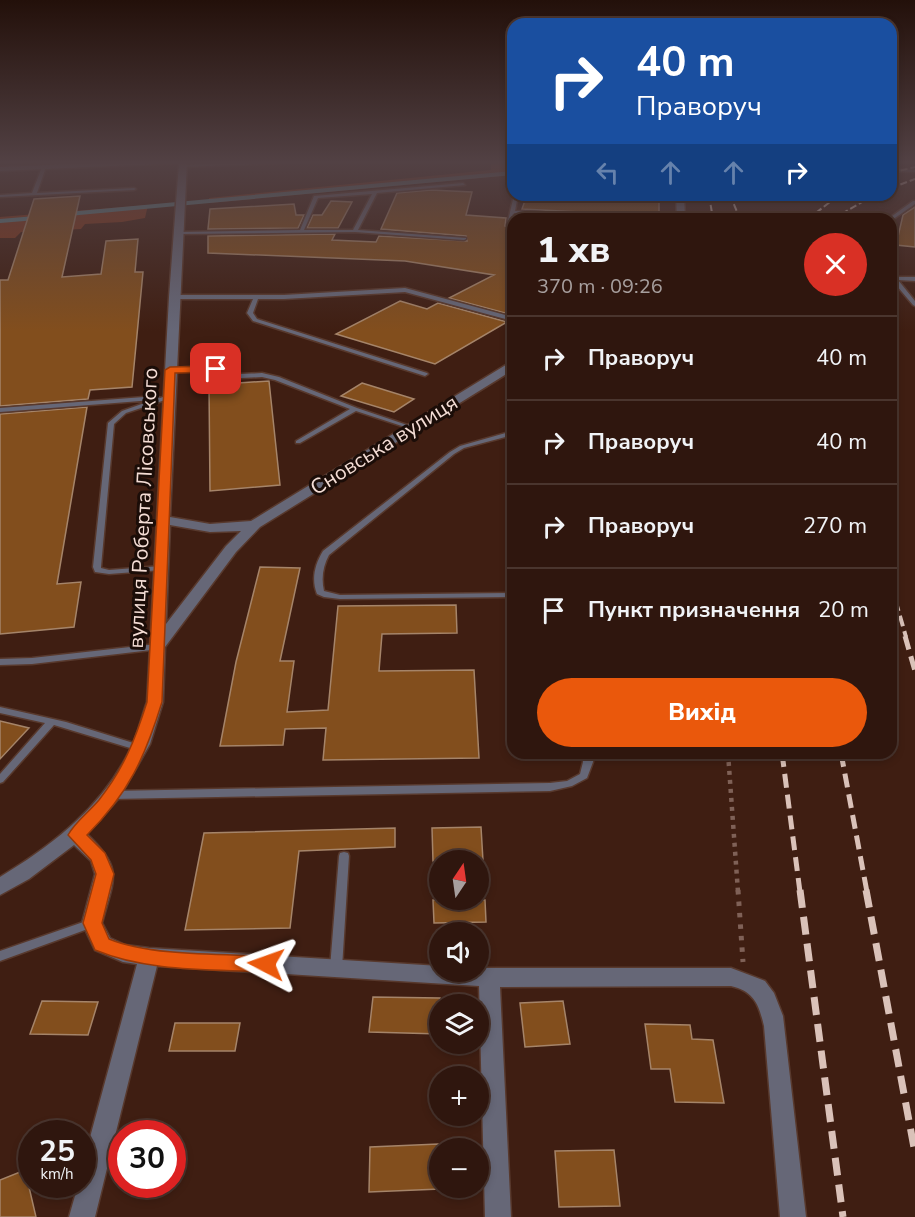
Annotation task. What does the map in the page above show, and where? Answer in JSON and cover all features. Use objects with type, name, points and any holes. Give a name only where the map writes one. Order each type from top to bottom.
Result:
[{"type":"street","name":"вулиця Роберта Лісовського","points":[[0,887],[76,835],[98,814],[122,781],[140,748],[155,702],[170,370],[180,218]]},
{"type":"street","name":"Сновська вулиця","points":[[164,519],[188,525],[218,528],[242,528],[255,524],[507,369]]},
{"type":"street","name":"Сновська вулиця","points":[[157,647],[231,549],[255,524]]},
{"type":"street","points":[[76,835],[99,857],[105,874],[92,923],[102,944],[123,953],[149,957],[429,974]]},
{"type":"street","points":[[82,1217],[149,957]]},
{"type":"street","points":[[498,1217],[489,978],[738,978],[753,984],[768,999],[775,1026],[793,1217]]},
{"type":"lane","points":[[302,230],[307,218]]},
{"type":"lane","points":[[355,231],[362,218]]},
{"type":"lane","points":[[179,233],[355,231],[464,239]]},
{"type":"lane","points":[[897,277],[915,279]]},
{"type":"lane","points":[[897,283],[915,304]]},
{"type":"lane","points":[[174,297],[256,297],[405,290],[507,317]]},
{"type":"lane","points":[[256,297],[250,314],[255,320],[424,374]]},
{"type":"lane","points":[[170,370],[210,368],[216,369],[218,376],[222,377],[270,376],[413,428]]},
{"type":"lane","points":[[0,410],[169,397]]},
{"type":"lane","points":[[161,567],[109,572],[98,570],[97,567],[111,423],[124,412],[169,397]]},
{"type":"lane","points":[[298,442],[356,409]]},
{"type":"lane","points":[[507,435],[462,447],[442,460],[326,553],[321,562],[318,585],[320,591],[327,596],[340,597],[507,595]]},
{"type":"lane","points":[[0,662],[22,662],[157,647]]},
{"type":"lane","points":[[0,710],[52,722],[140,748]]},
{"type":"lane","points":[[0,780],[52,722]]},
{"type":"lane","points":[[112,795],[550,788],[569,784],[584,776],[588,759]]},
{"type":"lane","points":[[336,969],[344,856]]},
{"type":"lane","points":[[0,956],[92,923]]},
{"type":"path","points":[[728,759],[738,978]]},
{"type":"shaded area","points":[[0,218],[145,218],[122,222],[85,224],[81,229],[21,232],[15,238],[0,238]]},
{"type":"building","points":[[28,218],[75,218],[62,277],[101,274],[106,241],[138,239],[135,272],[143,272],[132,387],[90,390],[88,399],[0,406],[0,280],[8,280]]},
{"type":"building","points":[[209,218],[303,218],[298,228],[208,229]]},
{"type":"building","points":[[312,218],[343,218],[338,228],[307,228]]},
{"type":"building","points":[[386,218],[506,218],[507,313],[449,298],[494,275],[405,261],[208,253],[208,236],[335,234],[332,240],[376,242],[379,236],[467,241],[466,236],[381,229]]},
{"type":"building","points":[[902,218],[915,218],[915,247],[897,245]]},
{"type":"building","points":[[400,301],[427,309],[438,303],[507,322],[435,364],[336,334]]},
{"type":"building","points":[[269,381],[280,485],[210,491],[209,385]]},
{"type":"building","points":[[362,383],[414,399],[394,412],[341,396]]},
{"type":"building","points":[[87,407],[57,584],[81,582],[74,627],[0,634],[0,414]]},
{"type":"building","points":[[260,567],[300,568],[280,661],[294,661],[287,712],[328,710],[338,606],[456,605],[457,633],[382,634],[379,671],[474,670],[479,758],[323,760],[326,728],[285,729],[283,745],[220,746],[236,662]]},
{"type":"building","points":[[0,721],[29,728],[0,759]]},
{"type":"building","points":[[481,827],[482,850],[433,850],[432,828]]},
{"type":"building","points":[[395,828],[395,847],[299,851],[290,928],[185,930],[204,833]]},
{"type":"building","points":[[433,910],[485,910],[486,922],[434,922]]},
{"type":"building","points":[[373,997],[429,998],[429,1034],[369,1032]]},
{"type":"building","points":[[42,1001],[98,1002],[88,1035],[30,1034]]},
{"type":"building","points":[[563,1001],[570,1044],[525,1047],[520,1003]]},
{"type":"building","points":[[175,1023],[240,1023],[235,1051],[169,1051]]},
{"type":"building","points":[[645,1024],[690,1025],[692,1039],[713,1040],[724,1103],[675,1102],[670,1069],[651,1069]]},
{"type":"building","points":[[429,1144],[429,1189],[369,1192],[370,1147]]},
{"type":"building","points":[[614,1150],[620,1206],[559,1207],[555,1151]]},
{"type":"building","points":[[18,1173],[18,1198],[32,1198],[36,1217],[0,1217],[0,1180]]},
{"type":"waterway","points":[[0,221],[36,218]]},
{"type":"railway","points":[[897,606],[906,637]]},
{"type":"railway","points":[[905,636],[915,671]]},
{"type":"railway","points":[[783,759],[800,892]]},
{"type":"railway","points":[[842,759],[867,892]]},
{"type":"railway","points":[[800,890],[843,1217]]},
{"type":"railway","points":[[866,890],[915,1153]]},
{"type":"route","points":[[216,369],[170,370],[155,702],[140,748],[122,781],[98,814],[76,835],[99,857],[105,874],[92,923],[102,944],[123,953],[149,957],[266,964]]}]
